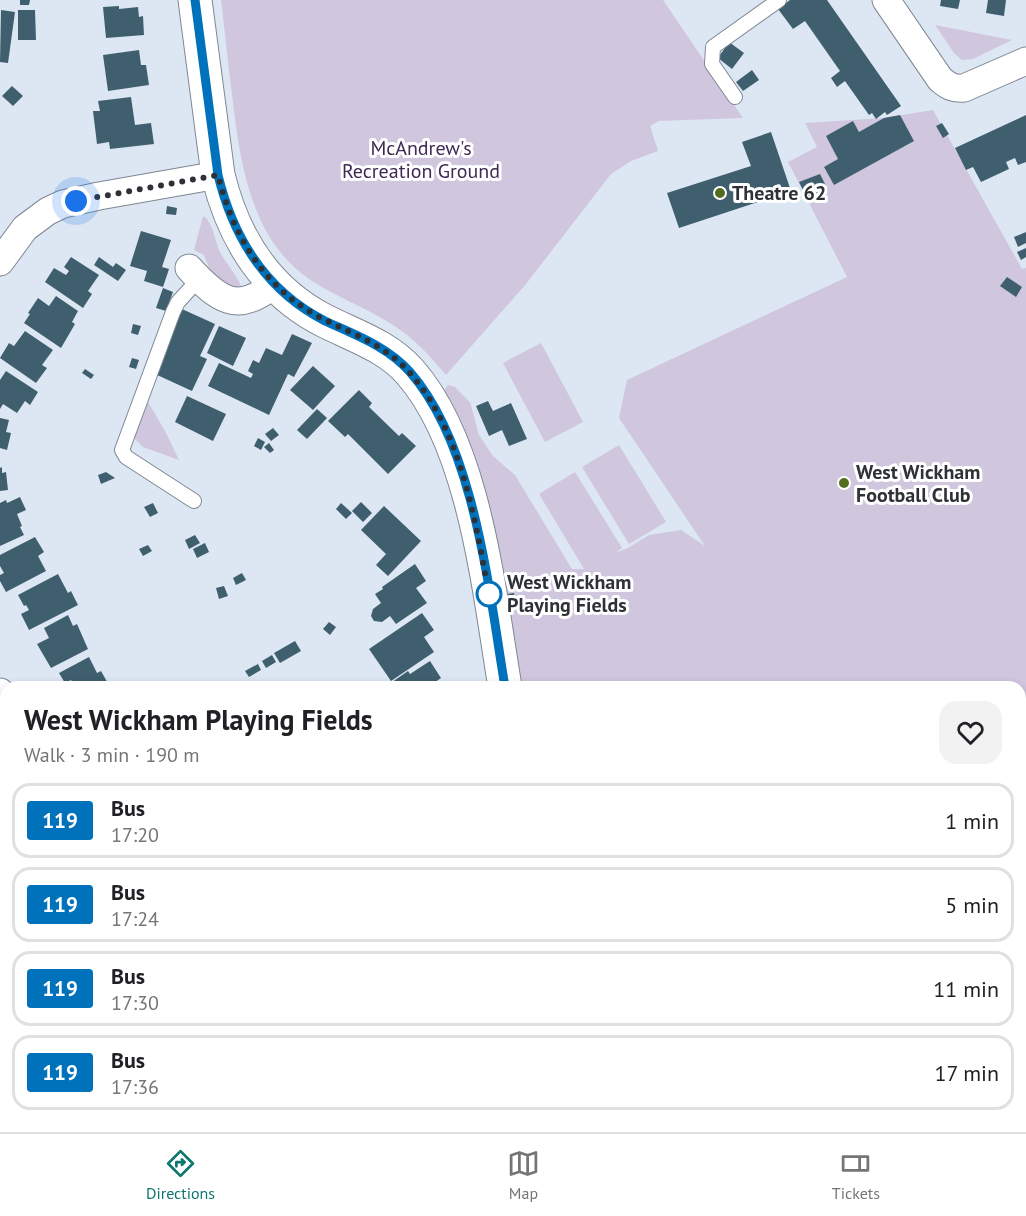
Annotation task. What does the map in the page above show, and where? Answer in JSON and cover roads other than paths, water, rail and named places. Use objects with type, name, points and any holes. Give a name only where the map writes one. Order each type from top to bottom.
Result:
[{"type":"street","points":[[195,0],[218,175],[223,197],[236,228],[252,258],[274,284],[303,308],[377,345],[399,361],[421,386],[438,414],[463,476],[476,523],[503,681]]},
{"type":"street","points":[[886,0],[940,79],[948,86],[956,89],[964,88],[1026,61]]},
{"type":"street","points":[[0,262],[25,228],[48,211],[63,204],[218,175]]},
{"type":"street","points":[[194,274],[223,297],[239,302],[257,298],[274,284]]},
{"type":"lane","points":[[735,98],[712,64],[713,47],[779,0]]},
{"type":"lane","points":[[194,274],[173,312],[122,450],[126,457],[194,501]]},
{"type":"place","name":"Theatre 62","points":[[720,193]]},
{"type":"place","name":"West Wickham Football Club","points":[[844,483]]},
{"type":"place","name":"West Wickham Playing Fields","points":[[489,594]]},
{"type":"park label","name":"McAndrew's Recreation Ground","points":[[421,160]]}]
